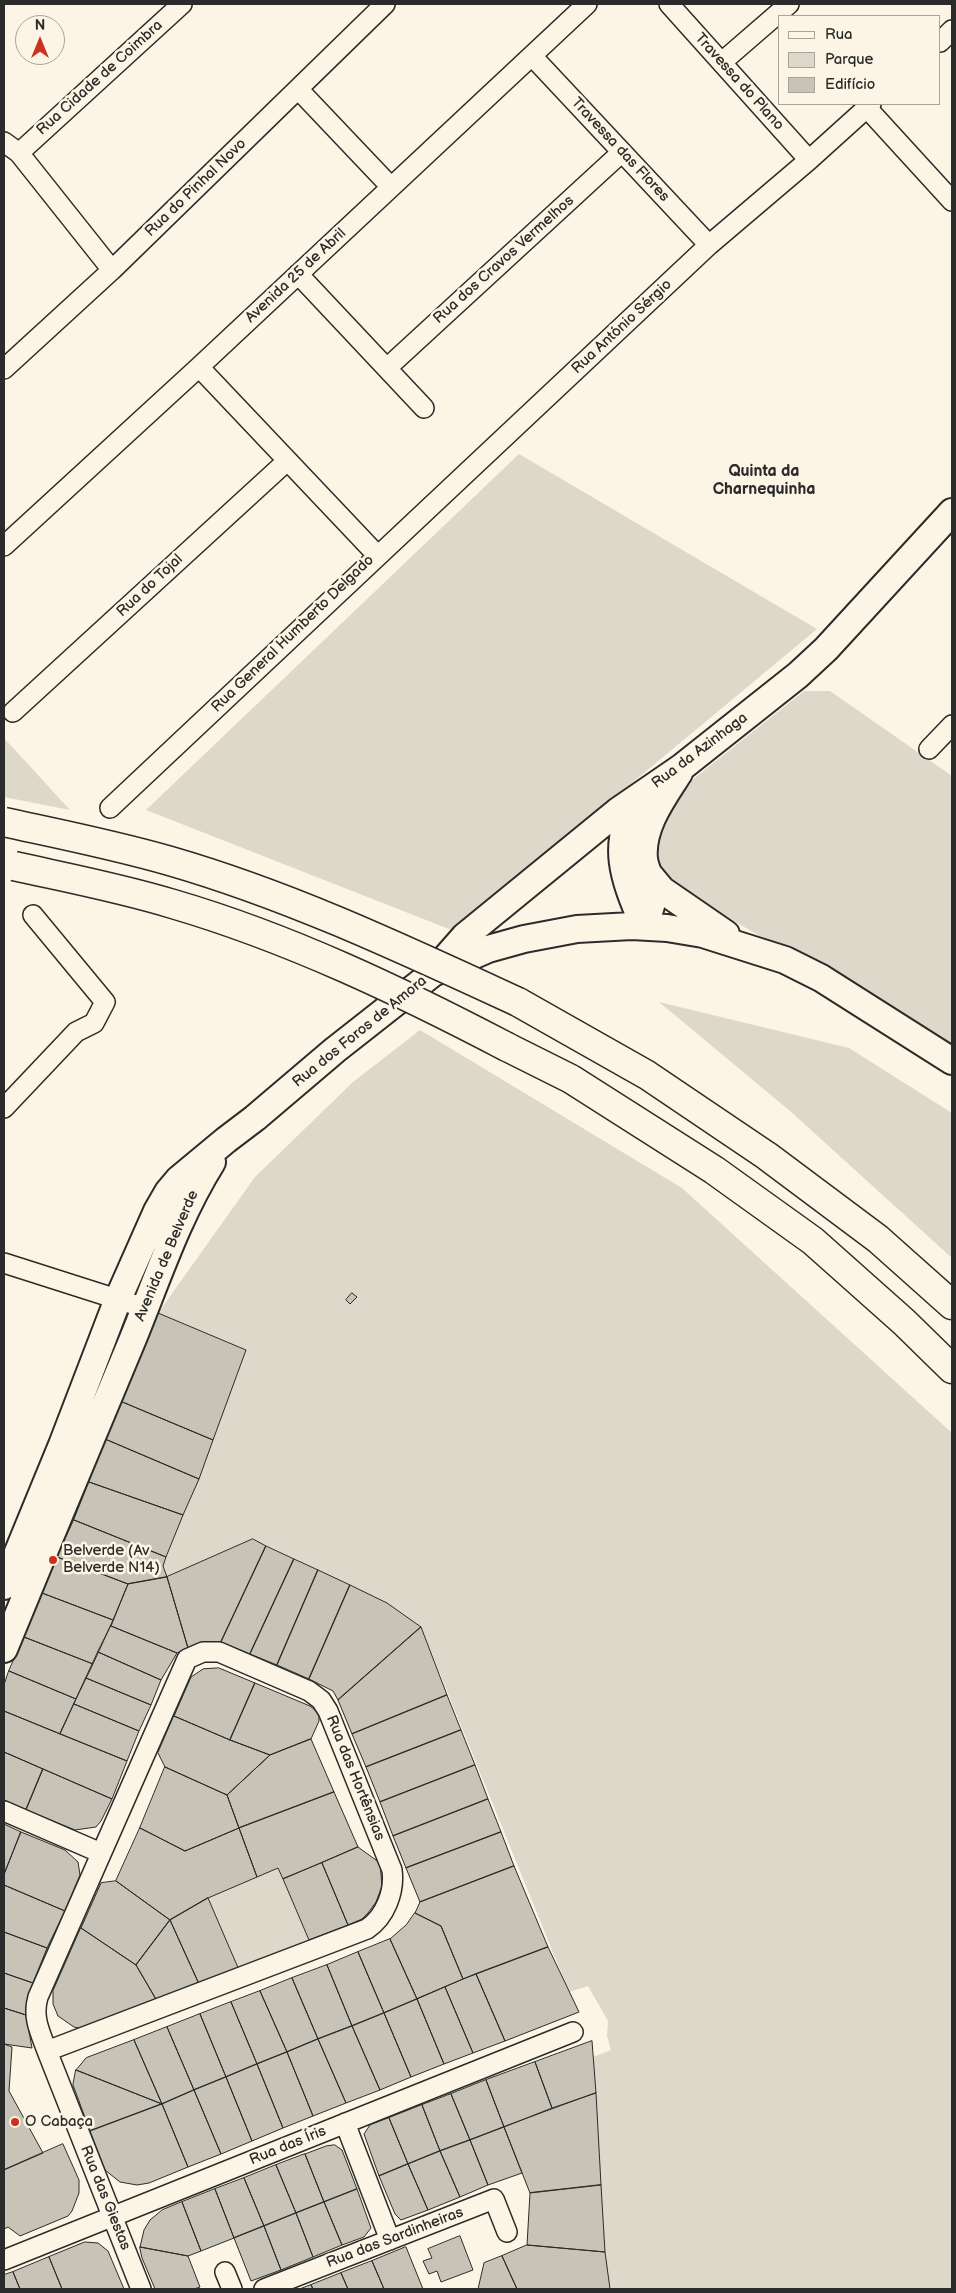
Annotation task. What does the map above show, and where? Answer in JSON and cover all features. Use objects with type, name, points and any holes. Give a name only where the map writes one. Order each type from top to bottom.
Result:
[{"type":"highway","points":[[4,822],[171,861],[264,893],[385,941],[518,1002],[647,1075],[767,1156],[878,1239],[952,1305]]},
{"type":"highway","points":[[9,866],[94,883],[174,904],[264,934],[444,1014],[571,1079],[706,1165],[813,1241],[904,1322],[952,1369]]},
{"type":"main road","name":"Rua da Azinhaga","points":[[433,973],[465,936],[640,794],[682,767],[798,675],[826,649],[952,512]]},
{"type":"main road","points":[[644,926],[653,894],[644,860],[644,845],[648,828],[658,805],[682,767]]},
{"type":"main road","points":[[640,794],[624,824],[621,845],[626,880],[644,926]]},
{"type":"main road","points":[[648,872],[662,890],[744,945]]},
{"type":"main road","name":"Rua dos Foros de Amora","points":[[226,1140],[335,1050],[433,973],[488,950],[524,939],[577,929],[644,926],[703,934],[744,945],[785,960],[821,978],[952,1061]]},
{"type":"main road","name":"Avenida de Belverde","points":[[4,1586],[62,1445],[118,1299],[157,1210],[179,1179],[226,1140]]},
{"type":"main road","name":"Avenida de Belverde","points":[[4,1649],[145,1308],[176,1228],[194,1191],[226,1140]]},
{"type":"street","name":"Rua Cidade de Coimbra","points":[[11,148],[182,4]]},
{"type":"street","name":"Avenida 25 de Abril","points":[[4,546],[587,4]]},
{"type":"street","name":"Travessa do Plano","points":[[670,4],[809,160]]},
{"type":"street","points":[[722,62],[788,4]]},
{"type":"street","name":"Rua do Pinhal Novo","points":[[4,369],[112,270],[382,5]]},
{"type":"street","points":[[941,41],[952,30]]},
{"type":"street","name":"Travessa das Flores","points":[[532,56],[708,245]]},
{"type":"street","points":[[298,89],[391,187]]},
{"type":"street","points":[[869,106],[952,201]]},
{"type":"street","name":"Rua António Sérgio","points":[[378,556],[708,245],[809,160],[869,106]]},
{"type":"street","points":[[11,148],[112,270]]},
{"type":"street","name":"Rua dos Cravos Vermelhos","points":[[387,368],[622,152]]},
{"type":"street","points":[[298,274],[424,408]]},
{"type":"street","name":"Rua General Humberto Delgado","points":[[110,808],[378,556],[198,367]]},
{"type":"street","name":"Rua do Tojal","points":[[14,712],[287,460]]},
{"type":"street","points":[[929,749],[952,725]]},
{"type":"street","points":[[4,1108],[76,1032],[94,1023],[105,1002],[33,915]]},
{"type":"street","points":[[4,1263],[145,1308]]},
{"type":"street","name":"Rua das Hortênsias","points":[[203,1652],[219,1652],[309,1691],[321,1700],[328,1711],[359,1784],[393,1877],[386,1906],[378,1919],[367,1930],[47,2050],[37,2025],[36,2004],[187,1659],[203,1652]]},
{"type":"street","points":[[4,1812],[101,1853]]},
{"type":"street","name":"Rua das Íris","points":[[4,2260],[573,2032]]},
{"type":"street","name":"Rua das Giestas","points":[[47,2050],[141,2289]]},
{"type":"street","points":[[345,2123],[390,2240]]},
{"type":"street","name":"Rua das Sardinheiras","points":[[264,2289],[494,2199],[508,2232]]},
{"type":"green space","points":[[519,454],[817,629],[454,931],[146,810]]},
{"type":"green space","points":[[804,691],[830,691],[952,776],[952,1047],[675,887],[659,874],[650,850],[678,791]]},
{"type":"green space","points":[[4,738],[70,810],[4,797]]},
{"type":"green space","points":[[659,1002],[849,1048],[952,1113],[952,1258],[790,1111]]},
{"type":"green space","points":[[420,1030],[682,1188],[952,1433],[952,2289],[610,2289],[605,2252],[593,2057],[611,2050],[607,2036],[608,2021],[588,1986],[569,1992],[421,1627],[387,1603],[253,1539],[167,1577],[163,1566],[246,1350],[158,1313],[255,1177],[353,1082]]},
{"type":"green space","points":[[278,1868],[309,1940],[239,1970],[208,1898]]},
{"type":"building","points":[[352,1293],[357,1297],[350,1304],[346,1300]]},
{"type":"building","points":[[158,1313],[246,1350],[213,1440],[120,1401]]},
{"type":"building","points":[[120,1401],[213,1440],[199,1479],[105,1439]]},
{"type":"building","points":[[105,1439],[199,1479],[183,1515],[89,1482]]},
{"type":"building","points":[[89,1482],[183,1515],[166,1557],[74,1520]]},
{"type":"building","points":[[74,1520],[166,1557],[163,1566],[167,1577],[128,1584],[57,1557]]},
{"type":"building","points":[[253,1539],[266,1546],[221,1642],[197,1644],[188,1648],[167,1577]]},
{"type":"building","points":[[266,1546],[294,1559],[250,1654],[221,1642]]},
{"type":"building","points":[[57,1557],[128,1584],[113,1620],[42,1593]]},
{"type":"building","points":[[294,1559],[318,1570],[277,1665],[250,1654]]},
{"type":"building","points":[[318,1570],[350,1585],[309,1679],[277,1665]]},
{"type":"building","points":[[167,1577],[188,1648],[177,1653],[111,1626],[128,1584]]},
{"type":"building","points":[[350,1585],[387,1603],[421,1627],[338,1700],[333,1691],[309,1679]]},
{"type":"building","points":[[42,1593],[113,1620],[93,1664],[24,1637]]},
{"type":"building","points":[[111,1626],[177,1653],[161,1680],[98,1652]]},
{"type":"building","points":[[421,1627],[447,1695],[352,1734],[338,1700]]},
{"type":"building","points":[[24,1637],[93,1664],[76,1699],[9,1671]]},
{"type":"building","points":[[98,1652],[161,1680],[151,1705],[86,1678]]},
{"type":"building","points":[[219,1668],[255,1683],[230,1740],[174,1716],[191,1677],[203,1669]]},
{"type":"building","points":[[9,1671],[76,1699],[60,1734],[4,1711],[4,1685]]},
{"type":"building","points":[[86,1678],[151,1705],[139,1731],[74,1704]]},
{"type":"building","points":[[255,1683],[310,1706],[316,1711],[319,1715],[319,1721],[311,1739],[270,1755],[230,1740]]},
{"type":"building","points":[[447,1695],[461,1730],[366,1767],[352,1734]]},
{"type":"building","points":[[74,1704],[139,1731],[127,1761],[60,1734]]},
{"type":"building","points":[[4,1711],[127,1761],[112,1799],[4,1752]]},
{"type":"building","points":[[174,1716],[270,1755],[227,1795],[165,1767],[158,1753]]},
{"type":"building","points":[[461,1730],[475,1765],[380,1802],[366,1767]]},
{"type":"building","points":[[311,1739],[334,1792],[239,1828],[227,1795],[270,1755]]},
{"type":"building","points":[[4,1752],[43,1769],[26,1810],[4,1800]]},
{"type":"building","points":[[475,1765],[488,1799],[393,1836],[380,1802]]},
{"type":"building","points":[[165,1767],[227,1795],[239,1828],[185,1851],[140,1828]]},
{"type":"building","points":[[43,1769],[112,1799],[96,1827],[75,1830],[26,1810]]},
{"type":"building","points":[[334,1792],[358,1847],[283,1879],[278,1868],[257,1877],[239,1828]]},
{"type":"building","points":[[488,1799],[501,1832],[406,1868],[393,1836]]},
{"type":"building","points":[[4,1824],[21,1832],[4,1874]]},
{"type":"building","points":[[140,1828],[185,1851],[239,1828],[257,1877],[208,1898],[170,1920],[116,1881]]},
{"type":"building","points":[[21,1832],[65,1850],[78,1862],[80,1875],[65,1911],[4,1885],[4,1875]]},
{"type":"building","points":[[501,1832],[514,1866],[420,1902],[406,1868]]},
{"type":"building","points":[[358,1847],[380,1863],[382,1886],[376,1902],[368,1913],[362,1919],[348,1925],[322,1863]]},
{"type":"building","points":[[322,1863],[348,1925],[309,1940],[283,1879]]},
{"type":"building","points":[[514,1866],[548,1947],[463,1979],[441,1926],[415,1913],[420,1902]]},
{"type":"building","points":[[116,1881],[170,1920],[136,1965],[81,1928],[101,1883]]},
{"type":"building","points":[[4,1885],[65,1911],[47,1948],[4,1932]]},
{"type":"building","points":[[208,1898],[239,1970],[199,1984],[170,1920]]},
{"type":"building","points":[[415,1913],[441,1926],[463,1979],[417,1999],[390,1939],[406,1925]]},
{"type":"building","points":[[170,1920],[199,1984],[157,2001],[136,1965]]},
{"type":"building","points":[[81,1928],[136,1965],[157,2001],[83,2029],[74,2027],[58,2016],[53,2004],[53,1991]]},
{"type":"building","points":[[4,1932],[47,1948],[33,1983],[4,1973]]},
{"type":"building","points":[[390,1939],[417,1999],[384,2013],[358,1952]]},
{"type":"building","points":[[548,1947],[579,2012],[505,2041],[476,1974]]},
{"type":"building","points":[[358,1952],[384,2013],[352,2026],[327,1965]]},
{"type":"building","points":[[327,1965],[352,2026],[318,2039],[292,1978]]},
{"type":"building","points":[[4,1973],[33,1983],[26,2006],[26,2015],[4,2008]]},
{"type":"building","points":[[476,1974],[505,2041],[473,2053],[445,1987]]},
{"type":"building","points":[[292,1978],[318,2039],[287,2052],[260,1991]]},
{"type":"building","points":[[445,1987],[473,2053],[444,2064],[417,1999]]},
{"type":"building","points":[[260,1991],[287,2052],[257,2064],[231,2002]]},
{"type":"building","points":[[417,1999],[444,2064],[411,2077],[384,2013]]},
{"type":"building","points":[[231,2002],[257,2064],[226,2077],[200,2014]]},
{"type":"building","points":[[4,2008],[26,2015],[32,2048],[4,2044]]},
{"type":"building","points":[[384,2013],[411,2077],[380,2090],[352,2026]]},
{"type":"building","points":[[200,2014],[226,2077],[194,2090],[167,2027]]},
{"type":"building","points":[[352,2026],[380,2090],[346,2103],[318,2039]]},
{"type":"building","points":[[167,2027],[194,2090],[162,2104],[134,2040]]},
{"type":"building","points":[[318,2039],[346,2103],[313,2116],[287,2052]]},
{"type":"building","points":[[134,2040],[162,2104],[76,2070],[86,2058]]},
{"type":"building","points":[[592,2041],[596,2093],[552,2108],[535,2062]]},
{"type":"building","name":"O Cabaça","points":[[4,2044],[12,2047],[9,2091],[43,2153],[4,2170]]},
{"type":"building","points":[[287,2052],[313,2116],[283,2128],[257,2064]]},
{"type":"building","points":[[535,2062],[552,2108],[504,2127],[486,2080]]},
{"type":"building","points":[[257,2064],[283,2128],[252,2141],[226,2077]]},
{"type":"building","points":[[76,2070],[162,2104],[90,2131],[73,2085]]},
{"type":"building","points":[[226,2077],[252,2141],[221,2154],[194,2090]]},
{"type":"building","points":[[486,2080],[504,2127],[470,2140],[451,2094]]},
{"type":"building","points":[[194,2090],[221,2154],[188,2167],[162,2104]]},
{"type":"building","points":[[596,2093],[601,2185],[530,2193],[504,2127]]},
{"type":"building","points":[[451,2094],[470,2140],[440,2151],[422,2105]]},
{"type":"building","points":[[162,2104],[188,2167],[149,2183],[137,2185],[120,2182],[105,2170],[90,2131]]},
{"type":"building","points":[[422,2105],[440,2151],[408,2164],[389,2118]]},
{"type":"building","points":[[389,2118],[408,2164],[379,2176],[364,2134],[370,2125]]},
{"type":"building","points":[[504,2127],[522,2173],[488,2185],[470,2140]]},
{"type":"building","points":[[470,2140],[488,2185],[460,2197],[440,2151]]},
{"type":"building","points":[[63,2144],[79,2180],[79,2193],[72,2211],[68,2216],[20,2236],[8,2227],[4,2229],[4,2170]]},
{"type":"building","points":[[335,2145],[342,2150],[357,2189],[324,2202],[305,2154],[326,2146]]},
{"type":"building","points":[[440,2151],[460,2197],[428,2210],[408,2164]]},
{"type":"building","points":[[305,2154],[324,2202],[296,2213],[276,2165]]},
{"type":"building","points":[[408,2164],[428,2210],[401,2220],[395,2214],[379,2176]]},
{"type":"building","points":[[276,2165],[296,2213],[264,2226],[244,2178]]},
{"type":"building","points":[[244,2178],[264,2226],[234,2238],[215,2189]]},
{"type":"building","points":[[601,2185],[605,2252],[527,2245],[530,2193]]},
{"type":"building","points":[[215,2189],[234,2238],[201,2251],[182,2202]]},
{"type":"building","points":[[357,2189],[371,2228],[364,2237],[342,2245],[324,2202]]},
{"type":"building","points":[[182,2202],[201,2251],[188,2256],[140,2247],[144,2230],[150,2220],[162,2210]]},
{"type":"building","points":[[324,2202],[342,2245],[313,2257],[296,2213]]},
{"type":"building","points":[[296,2213],[313,2257],[281,2270],[264,2226]]},
{"type":"building","points":[[264,2226],[281,2270],[251,2281],[234,2238]]},
{"type":"building","points":[[460,2236],[473,2270],[441,2282],[437,2271],[429,2274],[423,2261],[432,2258],[428,2249]]},
{"type":"building","points":[[85,2242],[98,2243],[108,2251],[124,2289],[62,2289],[49,2257]]},
{"type":"building","points":[[527,2245],[605,2252],[610,2289],[517,2289],[502,2256]]},
{"type":"building","points":[[140,2247],[188,2256],[200,2287],[194,2289],[155,2289],[142,2258]]},
{"type":"building","points":[[406,2247],[423,2289],[384,2289],[372,2261]]},
{"type":"building","points":[[502,2256],[517,2289],[478,2289],[484,2263]]},
{"type":"building","points":[[49,2257],[62,2289],[20,2289],[13,2272]]},
{"type":"building","points":[[372,2261],[384,2289],[348,2289],[341,2273]]},
{"type":"building","points":[[13,2272],[20,2289],[4,2289],[4,2275]]},
{"type":"building","points":[[341,2273],[348,2289],[313,2289],[311,2285]]},
{"type":"building","points":[[311,2285],[313,2289],[300,2289]]},
{"type":"place","name":"Belverde (Av Belverde N14)","points":[[53,1560]]},
{"type":"place","name":"O Cabaça","points":[[15,2122]]},
{"type":"district","name":"Quinta da Charnequinha","points":[[764,481]]}]
